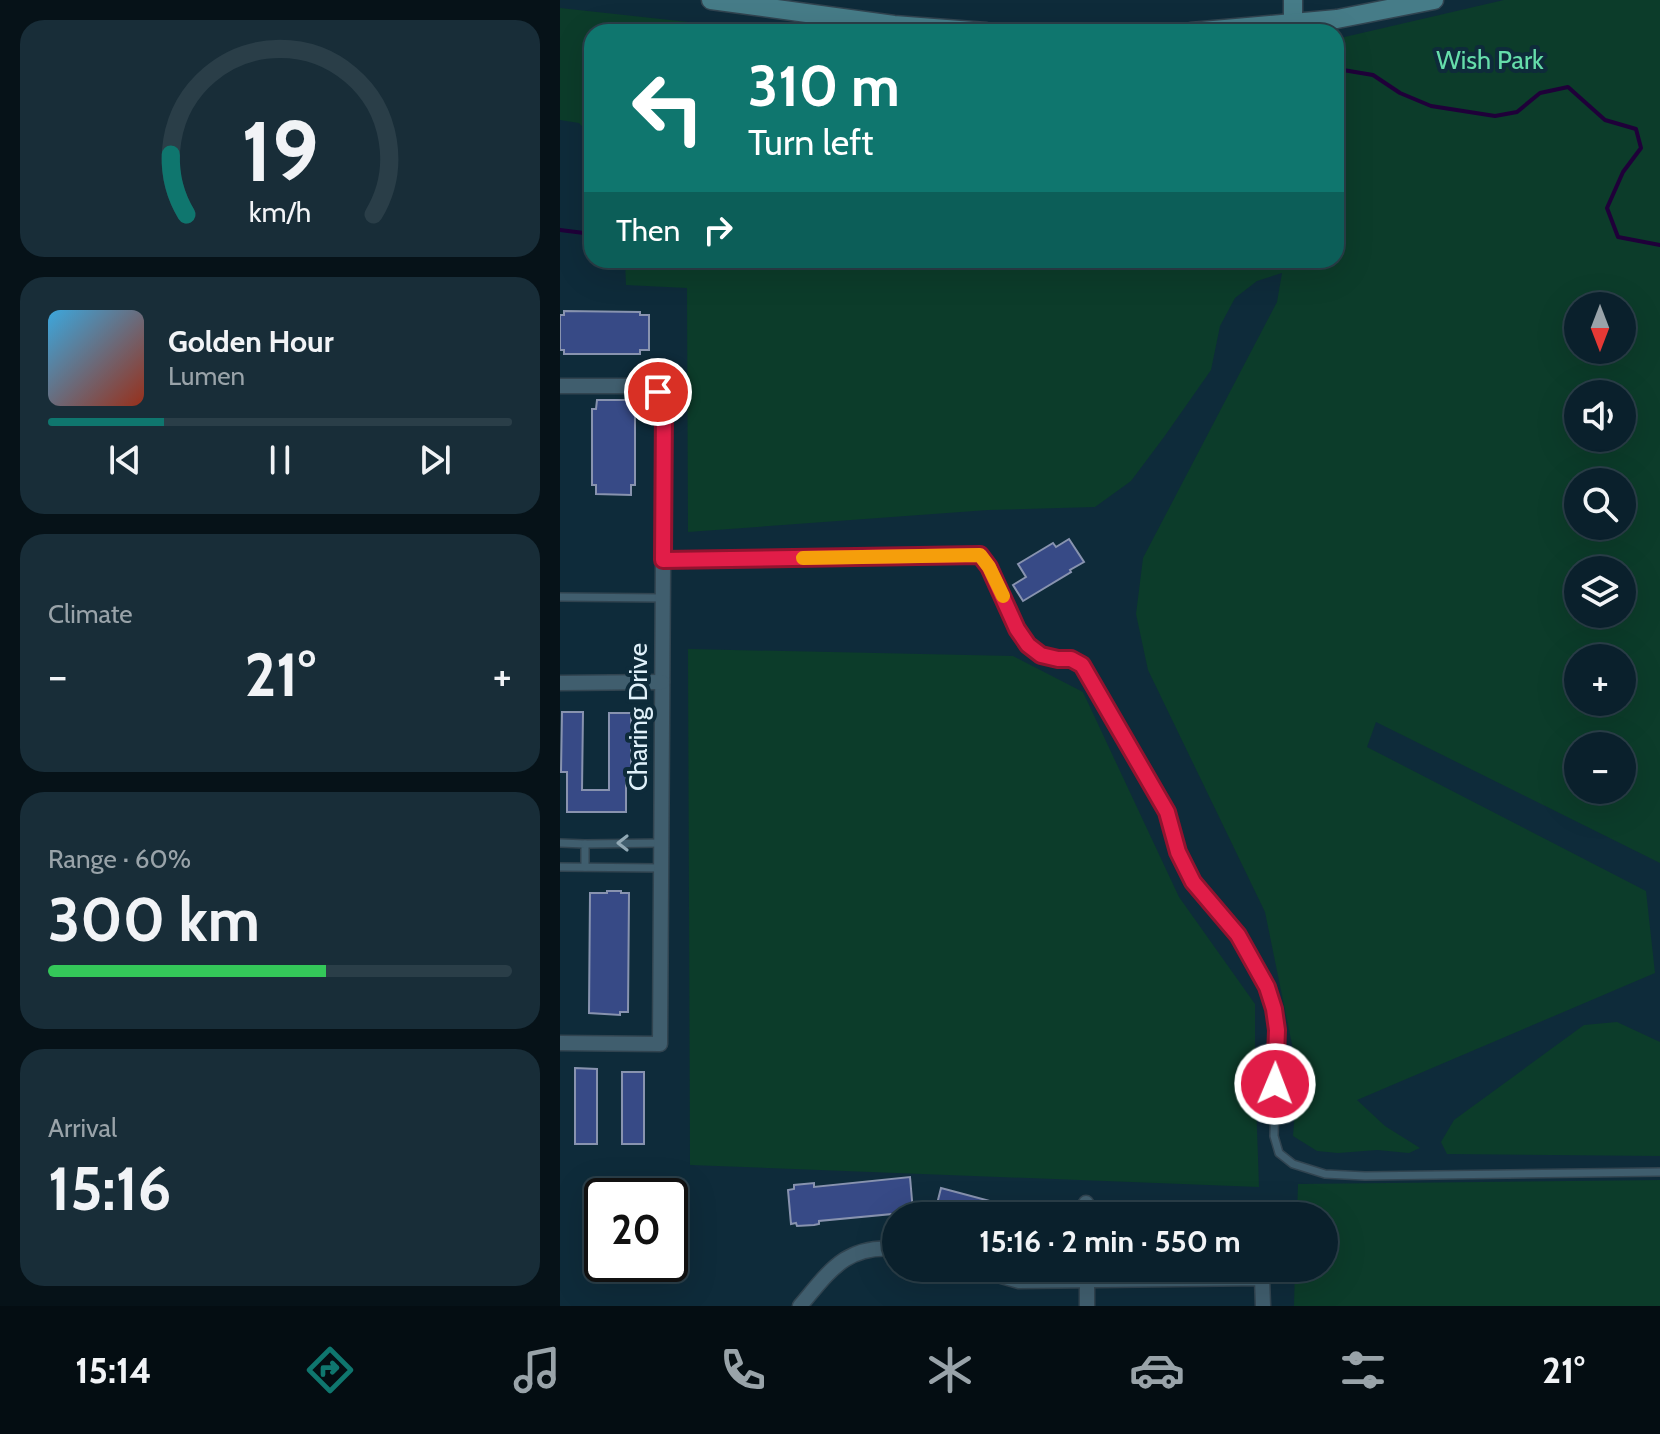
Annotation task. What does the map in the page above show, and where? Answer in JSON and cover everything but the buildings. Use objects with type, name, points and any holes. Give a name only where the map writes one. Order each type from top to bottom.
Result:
[{"type":"main road","points":[[711,0],[788,5],[889,24]]},
{"type":"main road","points":[[1293,0],[1293,24],[1337,19],[1434,0]]},
{"type":"street","name":"Charing Drive","points":[[560,386],[644,386],[658,392],[664,406],[660,1044],[560,1043]]},
{"type":"street","points":[[560,683],[662,682]]},
{"type":"street","points":[[800,1306],[833,1267],[857,1252],[882,1250]]},
{"type":"street","points":[[1087,1282],[1087,1306]]},
{"type":"street","points":[[1262,1282],[1263,1306]]},
{"type":"lane","points":[[663,560],[980,555],[1028,645],[1041,655],[1071,659],[1082,665],[1167,812],[1178,852],[1193,882],[1238,935],[1267,987],[1277,1030],[1274,1136],[1279,1153],[1293,1164],[1325,1174],[1365,1176],[1660,1172]]},
{"type":"lane","points":[[560,597],[663,598]]},
{"type":"lane","points":[[560,843],[662,843]]},
{"type":"lane","points":[[585,844],[585,867]]},
{"type":"lane","points":[[560,867],[661,868]]},
{"type":"green space","name":"Wish Park","points":[[1504,0],[1660,0],[1660,863],[1376,722],[1367,747],[1646,891],[1655,973],[1357,1100],[1385,1126],[1420,1148],[1409,1153],[1317,1151],[1293,1136],[1298,1074],[1265,912],[1148,670],[1136,614],[1143,558],[1277,302],[1282,273],[1257,281],[1235,298],[1220,326],[1211,370],[1131,481],[1095,507],[988,510],[688,532],[687,288],[626,285],[625,268],[1344,268],[1344,37]]},
{"type":"green space","points":[[560,8],[706,24],[584,24],[584,129],[579,123],[560,120]]},
{"type":"green space","points":[[688,649],[1013,656],[1083,692],[1179,897],[1255,1004],[1259,1187],[690,1165]]},
{"type":"green space","points":[[1617,1022],[1660,1042],[1660,1156],[1447,1154],[1441,1142],[1454,1120],[1584,1025]]},
{"type":"green space","points":[[1660,1180],[1660,1306],[1294,1306],[1295,1282],[1338,1282],[1338,1202],[1297,1202],[1298,1184]]},
{"type":"waterway","points":[[1344,70],[1373,75],[1400,93],[1431,106],[1495,116],[1517,112],[1540,93],[1568,87],[1605,120],[1636,129],[1641,148],[1623,172],[1607,208],[1618,237],[1660,245]]},
{"type":"waterway","points":[[560,230],[584,233]]},
{"type":"slow traffic","points":[[803,558],[980,555],[1003,596]]},
{"type":"route","points":[[658,392],[664,406],[663,560],[980,555],[1028,645],[1041,655],[1071,659],[1082,665],[1167,812],[1184,867],[1238,935],[1267,987],[1277,1030],[1275,1084]]}]
